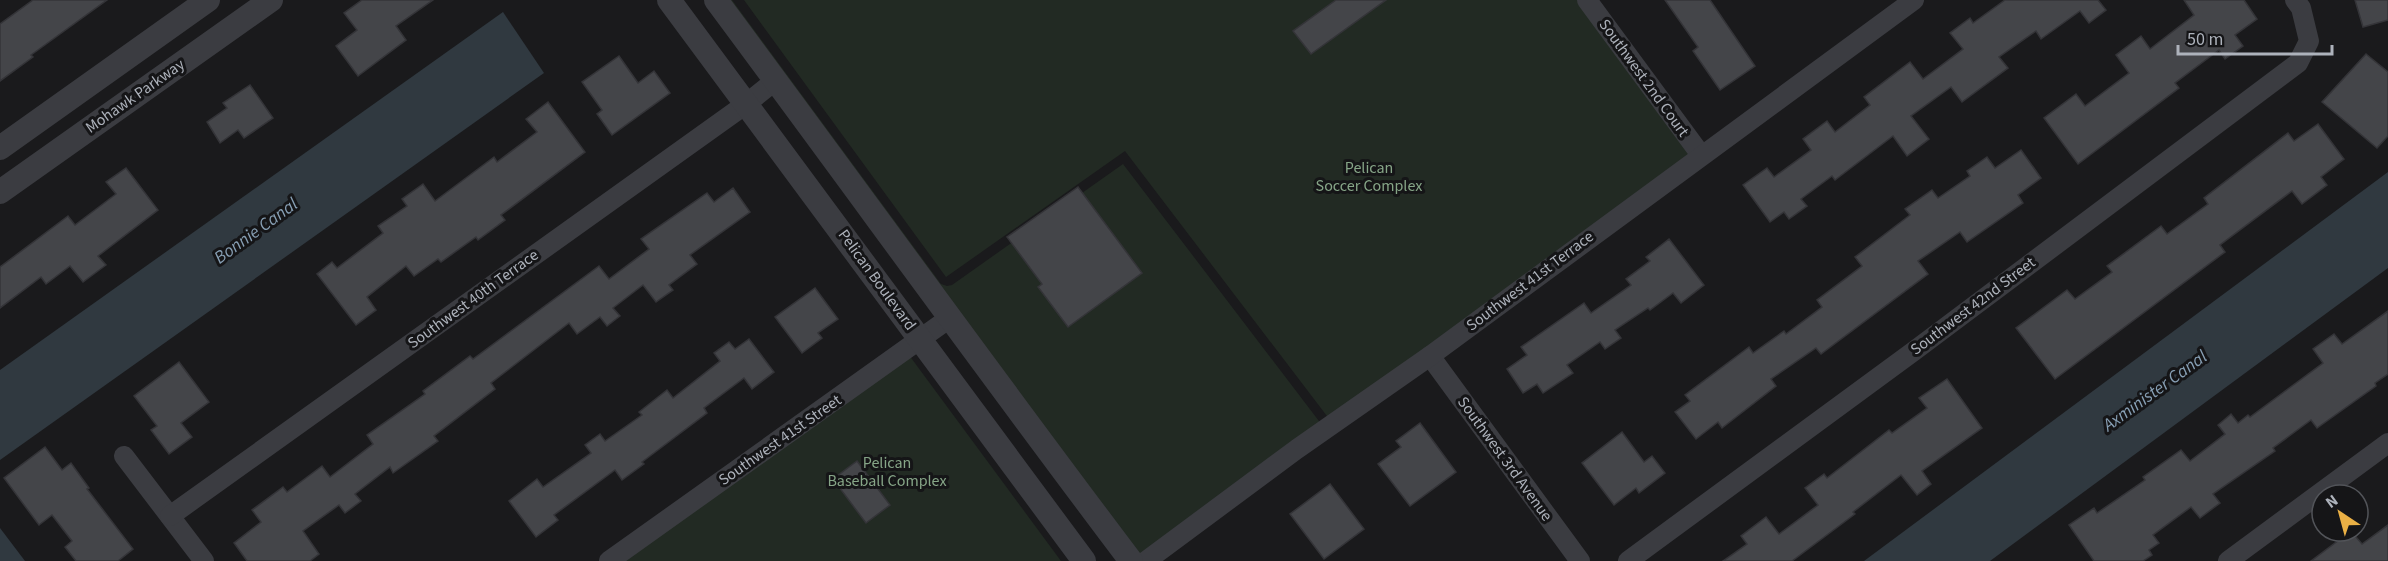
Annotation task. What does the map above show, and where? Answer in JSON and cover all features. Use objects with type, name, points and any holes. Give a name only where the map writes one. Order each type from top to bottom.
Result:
[{"type":"street","points":[[0,148],[208,0]]},
{"type":"street","name":"Mohawk Parkway","points":[[0,192],[271,0]]},
{"type":"street","name":"Pelican Boulevard","points":[[669,0],[1084,561]]},
{"type":"street","points":[[716,0],[951,317],[1015,408],[1131,561]]},
{"type":"street","name":"Southwest 2nd Court","points":[[1587,0],[1701,155]]},
{"type":"street","name":"Southwest 41st Terrace","points":[[1146,561],[1304,444],[1430,356],[1914,0]]},
{"type":"street","name":"Southwest 42nd Street","points":[[1628,561],[1914,351],[2298,63],[2309,41],[2301,8],[2295,0]]},
{"type":"street","name":"Southwest 40th Terrace","points":[[170,516],[746,104],[776,80]]},
{"type":"street","name":"Southwest 41st Street","points":[[609,561],[951,317]]},
{"type":"street","name":"Southwest 3rd Avenue","points":[[1430,356],[1580,561]]},
{"type":"street","points":[[2228,561],[2388,443]]},
{"type":"street","points":[[124,456],[204,561]]},
{"type":"green space","points":[[730,0],[941,284],[952,285],[1123,164],[1325,429],[1144,561]]},
{"type":"green space","name":"Pelican Soccer Complex","points":[[744,0],[1587,0],[1701,155],[1333,424],[1125,151],[946,277]]},
{"type":"green space","name":"Pelican Baseball Complex","points":[[906,351],[1061,561],[610,561]]},
{"type":"water","name":"Bonnie Canal","points":[[503,12],[544,73],[0,460],[0,370]]},
{"type":"water","name":"Axminister Canal","points":[[2388,172],[2388,268],[1990,561],[1864,561]]},
{"type":"water","points":[[0,528],[25,561],[0,561]]},
{"type":"building","points":[[33,0],[107,0],[31,55],[33,57],[0,81],[0,24]]},
{"type":"building","points":[[362,0],[433,0],[396,26],[406,40],[358,76],[336,46],[357,30],[344,13]]},
{"type":"building","points":[[1336,0],[1386,0],[1311,54],[1293,31]]},
{"type":"building","points":[[1665,0],[1710,0],[1755,66],[1720,90],[1693,51],[1698,47]]},
{"type":"building","points":[[2005,0],[2098,0],[2106,10],[2089,23],[2080,11],[2041,39],[2036,31],[1999,57],[2008,68],[1962,102],[1951,87],[1911,116],[1929,139],[1907,156],[1893,136],[1835,180],[1832,176],[1801,199],[1807,206],[1789,219],[1784,212],[1770,222],[1743,185],[1767,168],[1774,177],[1811,150],[1803,139],[1827,121],[1835,132],[1870,105],[1864,97],[1910,62],[1923,79],[1963,49],[1950,33],[1970,18],[1973,23]]},
{"type":"building","points":[[2184,0],[2244,0],[2257,19],[2235,35],[2243,46],[2225,59],[2219,50],[2175,83],[2179,88],[2078,164],[2044,118],[2076,94],[2085,106],[2129,73],[2116,55],[2141,36],[2150,49],[2194,15]]},
{"type":"building","points":[[2355,0],[2388,0],[2388,20],[2363,27]]},
{"type":"building","points":[[2366,54],[2388,72],[2388,136],[2377,148],[2322,102]]},
{"type":"building","points":[[619,56],[638,83],[654,71],[670,93],[612,135],[597,114],[602,110],[582,82]]},
{"type":"building","points":[[250,85],[273,118],[244,138],[238,130],[220,143],[207,122],[227,108],[223,103]]},
{"type":"building","points":[[548,102],[585,152],[501,215],[505,220],[478,240],[476,237],[441,262],[438,259],[414,276],[406,266],[367,297],[376,310],[356,325],[317,274],[332,262],[337,268],[383,233],[378,226],[407,206],[402,199],[423,184],[435,201],[494,157],[497,162],[537,132],[526,119]]},
{"type":"building","points":[[2318,124],[2344,159],[2321,177],[2327,185],[2302,204],[2292,191],[2220,245],[2225,252],[2055,379],[2016,328],[2067,290],[2075,299],[2112,272],[2107,266],[2161,226],[2167,234],[2208,204],[2204,198],[2288,133],[2294,141]]},
{"type":"building","points":[[2021,150],[2041,178],[2018,195],[2023,203],[1967,242],[1960,232],[1918,261],[1928,274],[1821,354],[1816,348],[1771,379],[1776,386],[1722,428],[1718,422],[1696,439],[1675,412],[1690,401],[1685,395],[1749,347],[1753,353],[1784,331],[1786,334],[1822,307],[1817,300],[1862,266],[1855,257],[1910,215],[1905,209],[1932,190],[1938,198],[1970,176],[1967,171],[1987,157],[1995,168]]},
{"type":"building","points":[[126,168],[158,210],[98,256],[106,265],[83,282],[70,266],[46,284],[41,277],[0,308],[0,267],[68,216],[75,225],[116,194],[106,182]]},
{"type":"building","points":[[1078,187],[1142,273],[1068,327],[1038,287],[1042,284],[1007,237]]},
{"type":"building","points":[[733,188],[750,212],[690,255],[697,264],[669,285],[673,290],[656,302],[643,285],[613,308],[620,316],[607,326],[600,317],[577,334],[569,323],[491,383],[495,389],[434,436],[438,441],[393,473],[390,467],[355,494],[361,501],[345,513],[339,505],[303,531],[319,554],[310,561],[247,561],[234,543],[261,522],[252,510],[283,487],[287,492],[322,466],[330,477],[373,444],[367,435],[425,394],[423,391],[470,356],[473,359],[599,266],[609,279],[649,249],[641,239],[707,193],[714,202]]},
{"type":"building","points":[[1669,239],[1704,285],[1681,303],[1673,293],[1650,310],[1648,308],[1615,330],[1621,338],[1605,349],[1600,342],[1567,365],[1573,373],[1543,393],[1537,384],[1523,393],[1507,369],[1527,355],[1521,347],[1584,303],[1591,313],[1631,285],[1626,279],[1650,261],[1646,257]]},
{"type":"building","points":[[815,288],[838,319],[818,333],[822,338],[802,353],[775,317]]},
{"type":"building","points":[[2388,311],[2388,374],[2375,383],[2376,386],[2317,428],[2311,420],[2273,448],[2275,451],[2213,494],[2220,503],[2200,518],[2191,507],[2153,535],[2159,543],[2149,550],[2152,555],[2143,561],[2094,561],[2069,525],[2094,508],[2097,513],[2145,480],[2143,477],[2181,450],[2190,461],[2225,434],[2218,425],[2231,414],[2238,423],[2248,415],[2250,417],[2323,363],[2313,349],[2334,334],[2342,344]]},
{"type":"building","points":[[749,339],[774,372],[752,389],[744,378],[704,408],[707,413],[642,462],[644,464],[622,480],[615,470],[554,515],[558,520],[536,537],[509,501],[537,479],[543,487],[591,453],[585,445],[600,434],[605,441],[642,415],[639,412],[667,390],[673,398],[720,361],[714,353],[729,342],[735,349]]},
{"type":"building","points":[[179,362],[209,402],[181,423],[192,437],[169,454],[151,430],[157,426],[134,396]]},
{"type":"building","points":[[1947,379],[1982,428],[1922,471],[1931,484],[1917,495],[1901,475],[1853,512],[1855,514],[1792,561],[1723,561],[1747,544],[1741,536],[1766,517],[1779,534],[1818,505],[1805,488],[1824,474],[1827,478],[1889,430],[1892,433],[1927,408],[1919,398]]},
{"type":"building","points":[[1420,423],[1456,472],[1410,506],[1378,464],[1401,447],[1396,441]]},
{"type":"building","points":[[1622,432],[1644,462],[1652,456],[1665,473],[1639,493],[1636,488],[1614,505],[1582,463]]},
{"type":"building","points":[[45,447],[62,470],[71,463],[89,488],[87,489],[133,549],[118,561],[76,561],[65,547],[72,541],[52,515],[39,525],[4,478]]},
{"type":"building","points":[[857,461],[890,505],[866,523],[833,479]]},
{"type":"building","points":[[1330,484],[1364,529],[1324,559],[1290,514]]},
{"type":"building","points":[[2388,525],[2388,561],[2311,561],[2335,543],[2370,543],[2370,538]]}]
